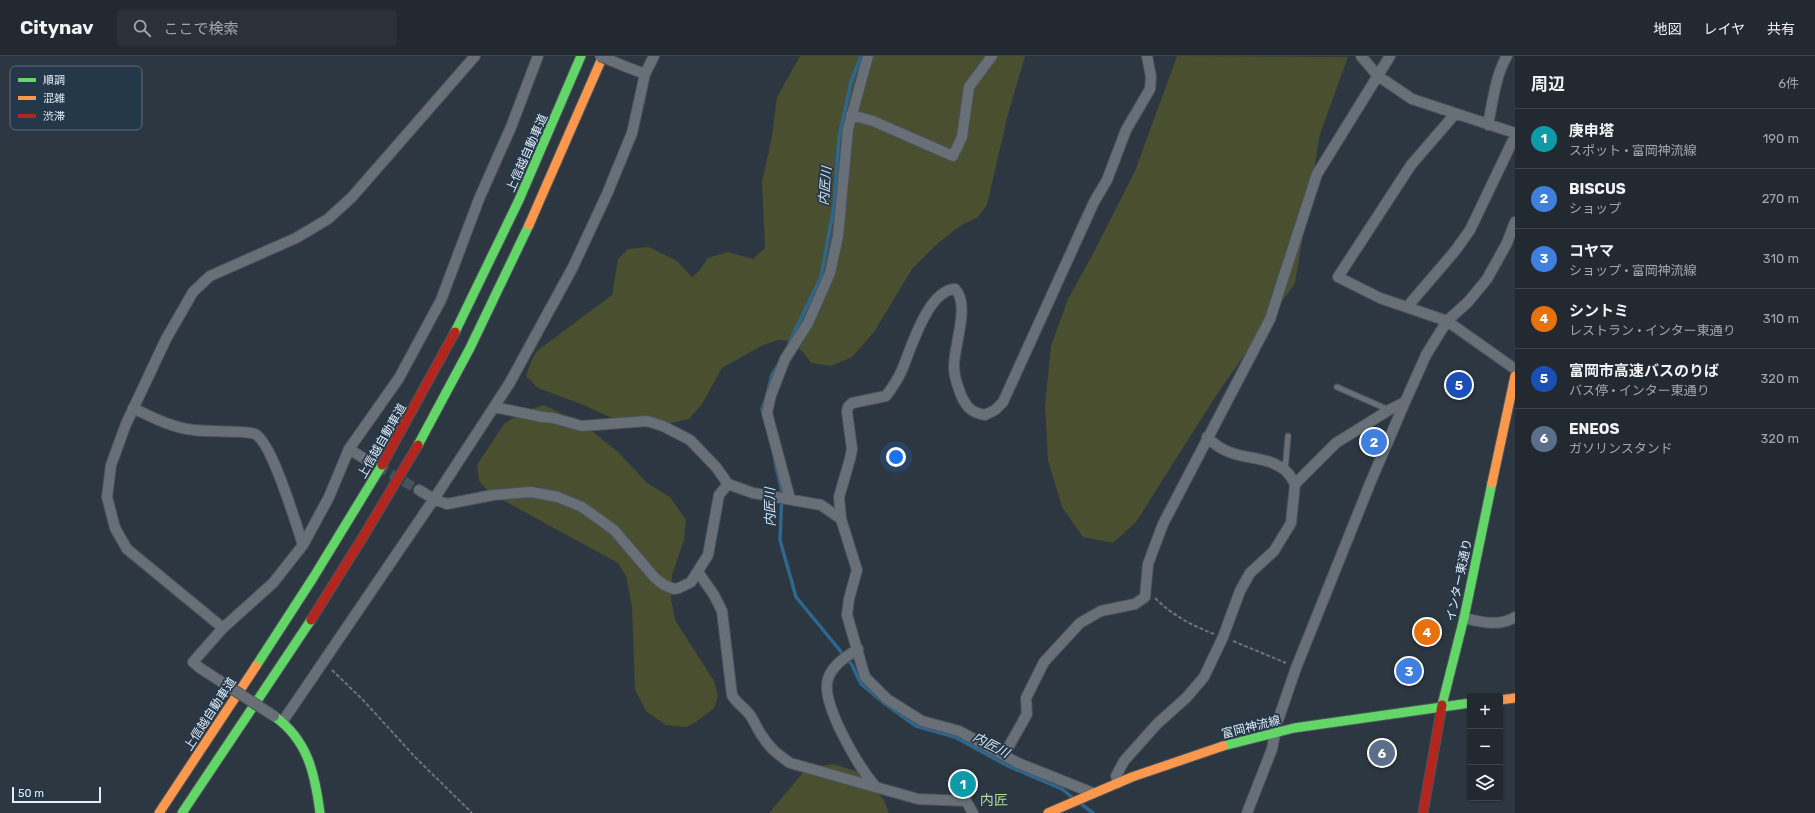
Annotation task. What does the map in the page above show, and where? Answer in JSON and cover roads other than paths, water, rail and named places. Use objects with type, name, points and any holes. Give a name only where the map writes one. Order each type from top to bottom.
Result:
[{"type":"main road","name":"上信越自動車道","points":[[159,813],[341,533],[402,432],[479,285],[540,153],[581,56]]},
{"type":"main road","points":[[498,294],[539,207],[602,56]]},
{"type":"main road","points":[[182,813],[372,522],[420,442],[498,294],[531,235],[613,56]]},
{"type":"main road","name":"インター東通り","points":[[1423,813],[1442,705],[1464,618],[1515,376]]},
{"type":"main road","points":[[1503,700],[1515,698]]},
{"type":"main road","name":"富岡神流線","points":[[1048,813],[1118,783],[1223,746],[1276,732],[1442,705],[1467,703]]},
{"type":"main road","points":[[279,718],[295,732],[308,757],[317,787],[320,813]]},
{"type":"street","points":[[223,628],[127,549],[115,528],[107,498],[111,465],[133,408],[166,339],[193,292],[210,276],[296,238],[328,219],[352,197],[475,56]]},
{"type":"street","points":[[538,56],[512,127],[479,199],[441,300],[399,378],[349,449],[330,497],[303,545],[273,583],[223,628],[193,662],[200,668],[279,718],[324,662],[434,499],[509,384],[573,267],[607,194],[632,133],[645,74],[654,56]]},
{"type":"street","points":[[602,56],[645,74]]},
{"type":"street","points":[[790,499],[767,412],[771,395],[785,358],[808,323],[830,272],[838,236],[845,156],[851,115],[868,56]]},
{"type":"street","points":[[851,115],[873,121],[953,156],[962,137],[969,87],[992,56]]},
{"type":"street","points":[[1093,793],[1018,763],[959,730],[922,720],[887,699],[865,677],[847,615],[849,599],[857,570],[841,519],[839,497],[852,449],[846,412],[848,407],[852,403],[886,396],[902,371],[913,341],[928,309],[943,292],[955,289],[960,294],[962,305],[954,368],[958,387],[964,403],[974,413],[985,415],[995,410],[1003,402],[1094,202],[1106,180],[1126,130],[1150,89],[1151,77],[1147,56]]},
{"type":"street","points":[[1360,56],[1378,76],[1412,99],[1515,134],[1470,230],[1455,251],[1407,307]]},
{"type":"street","points":[[1004,755],[1027,714],[1026,698],[1044,662],[1080,623],[1101,611],[1135,604],[1145,597],[1148,564],[1163,524],[1207,437],[1270,319],[1317,174],[1390,56]]},
{"type":"street","points":[[1488,125],[1494,93],[1503,62],[1507,56]]},
{"type":"street","points":[[1456,114],[1411,165],[1338,277],[1380,298],[1447,321],[1515,369]]},
{"type":"street","points":[[1247,813],[1272,749],[1277,723],[1296,668],[1371,480],[1426,355],[1447,321],[1468,302],[1487,279],[1507,243],[1515,222]]},
{"type":"street","points":[[1118,783],[1116,776],[1124,761],[1157,724],[1186,698],[1204,677],[1223,637],[1240,591],[1250,573],[1274,551],[1291,523],[1295,484],[1336,443],[1389,410],[1405,402]]},
{"type":"street","points":[[494,407],[542,418],[553,418],[582,426],[648,421],[663,426],[690,440],[716,467],[728,484],[753,493],[821,504],[841,519]]},
{"type":"street","points":[[133,408],[167,423],[192,430],[254,433],[264,442],[273,460],[303,545]]},
{"type":"street","points":[[1207,437],[1220,448],[1229,453],[1264,460],[1280,466],[1295,484]]},
{"type":"street","points":[[349,449],[365,459]]},
{"type":"street","points":[[419,490],[434,499],[447,504],[493,495],[531,492],[558,497],[582,507],[614,530],[655,578],[664,585],[674,589],[691,582],[708,555],[719,495],[728,484]]},
{"type":"street","points":[[698,572],[714,595],[722,611],[732,695],[735,701],[751,716],[762,737],[775,752],[790,762],[837,777],[875,786],[918,799],[966,801],[973,813]]},
{"type":"street","points":[[1464,618],[1485,623],[1509,620],[1515,617]]},
{"type":"street","points":[[858,649],[835,667],[828,678],[828,693],[834,716],[863,771],[875,786]]},
{"type":"lane","points":[[1337,387],[1389,410]]},
{"type":"lane","points":[[1285,471],[1288,436]]},
{"type":"waterway","name":"内匠川","points":[[789,343],[821,277],[834,206],[839,137],[851,82],[861,56]]},
{"type":"waterway","name":"内匠川","points":[[768,390],[772,375],[778,365]]},
{"type":"waterway","name":"内匠川","points":[[763,413],[762,409],[766,398]]},
{"type":"waterway","name":"内匠川","points":[[775,462],[782,492],[780,540],[796,597],[852,665],[861,684],[916,726],[955,737],[1008,766],[1062,789],[1073,798]]},
{"type":"waterway","name":"内匠川","points":[[1081,804],[1093,813]]},
{"type":"tunnel","points":[[365,459],[419,490]]},
{"type":"place","name":"富岡市高速バスのりば","points":[[1459,385]]},
{"type":"place","name":"BISCUS","points":[[1374,442]]},
{"type":"place","name":"シントミ","points":[[1427,632]]},
{"type":"place","name":"コヤマ","points":[[1409,671]]},
{"type":"place","name":"ENEOS","points":[[1382,753]]},
{"type":"place","name":"庚申塔","points":[[963,784]]},
{"type":"district","name":"内匠","points":[[994,800]]}]
